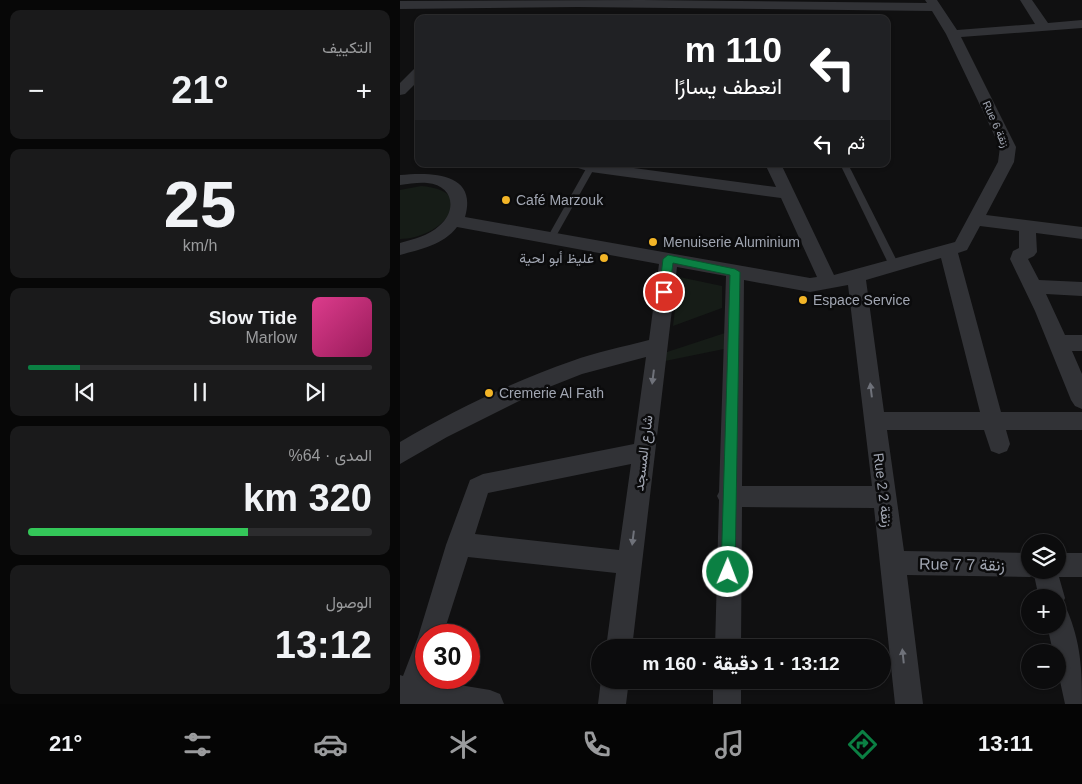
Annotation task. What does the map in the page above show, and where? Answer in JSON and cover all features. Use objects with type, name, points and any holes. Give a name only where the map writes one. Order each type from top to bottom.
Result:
[{"type":"street","points":[[1026,0],[1044,27]]},
{"type":"street","points":[[400,4],[521,2],[933,4]]},
{"type":"street","points":[[570,14],[579,2]]},
{"type":"street","points":[[694,4],[700,15]]},
{"type":"street","name":"Rue 6 زنقة","points":[[933,4],[953,34],[1008,147],[1006,162],[977,220],[964,242],[953,249]]},
{"type":"street","points":[[953,34],[1082,24]]},
{"type":"street","points":[[400,90],[415,76]]},
{"type":"street","points":[[429,178],[438,167]]},
{"type":"street","points":[[602,167],[788,194]]},
{"type":"street","points":[[774,167],[829,284]]},
{"type":"street","points":[[400,180],[429,178],[448,184],[459,194],[461,207],[455,221],[435,238],[419,245],[400,249]]},
{"type":"street","points":[[977,220],[1082,233]]},
{"type":"street","points":[[455,221],[790,283],[810,285],[829,284],[953,249],[999,444]]},
{"type":"street","points":[[1028,226],[1030,248],[1028,252],[1019,255],[1019,259],[1034,287],[1082,400]]},
{"type":"street","name":"شارع المسجد","points":[[620,639],[668,259]]},
{"type":"street","points":[[728,639],[729,496],[735,272]]},
{"type":"street","name":"Rue 2 زنقة 2","points":[[856,276],[909,704]]},
{"type":"street","points":[[1034,287],[1082,289]]},
{"type":"street","points":[[1059,343],[1082,343]]},
{"type":"street","points":[[400,454],[439,430],[532,385],[578,367],[657,346]]},
{"type":"street","points":[[875,421],[1082,421]]},
{"type":"street","points":[[433,624],[476,491],[483,484],[644,452]]},
{"type":"street","points":[[729,496],[884,497]]},
{"type":"street","points":[[458,545],[472,544],[630,563]]},
{"type":"street","name":"Rue 7 زنقة 7","points":[[893,563],[1021,565]]},
{"type":"street","points":[[1066,565],[1082,565]]},
{"type":"street","points":[[1062,634],[1079,704]]},
{"type":"street","points":[[415,675],[407,694],[490,704]]},
{"type":"street","points":[[612,704],[614,689]]},
{"type":"street","points":[[727,689],[727,704]]},
{"type":"lane","points":[[551,238],[587,167]]},
{"type":"lane","points":[[845,167],[894,265]]},
{"type":"shaded area","points":[[421,186],[440,190],[450,196],[452,205],[449,214],[441,224],[429,231],[415,237],[400,239],[400,190]]},
{"type":"shaded area","points":[[679,277],[722,286],[722,308],[673,326]]},
{"type":"shaded area","points":[[725,333],[724,349],[665,361],[664,353]]},
{"type":"place","name":"Café Marzouk","points":[[506,200]]},
{"type":"place","name":"Menuiserie Aluminium","points":[[653,242]]},
{"type":"place","name":"غليظ أبو لحية","points":[[604,258]]},
{"type":"place","name":"Espace Service","points":[[803,300]]},
{"type":"place","name":"Cremerie Al Fath","points":[[489,393]]},
{"type":"route","points":[[664,292],[668,259],[735,272],[728,572]]}]
